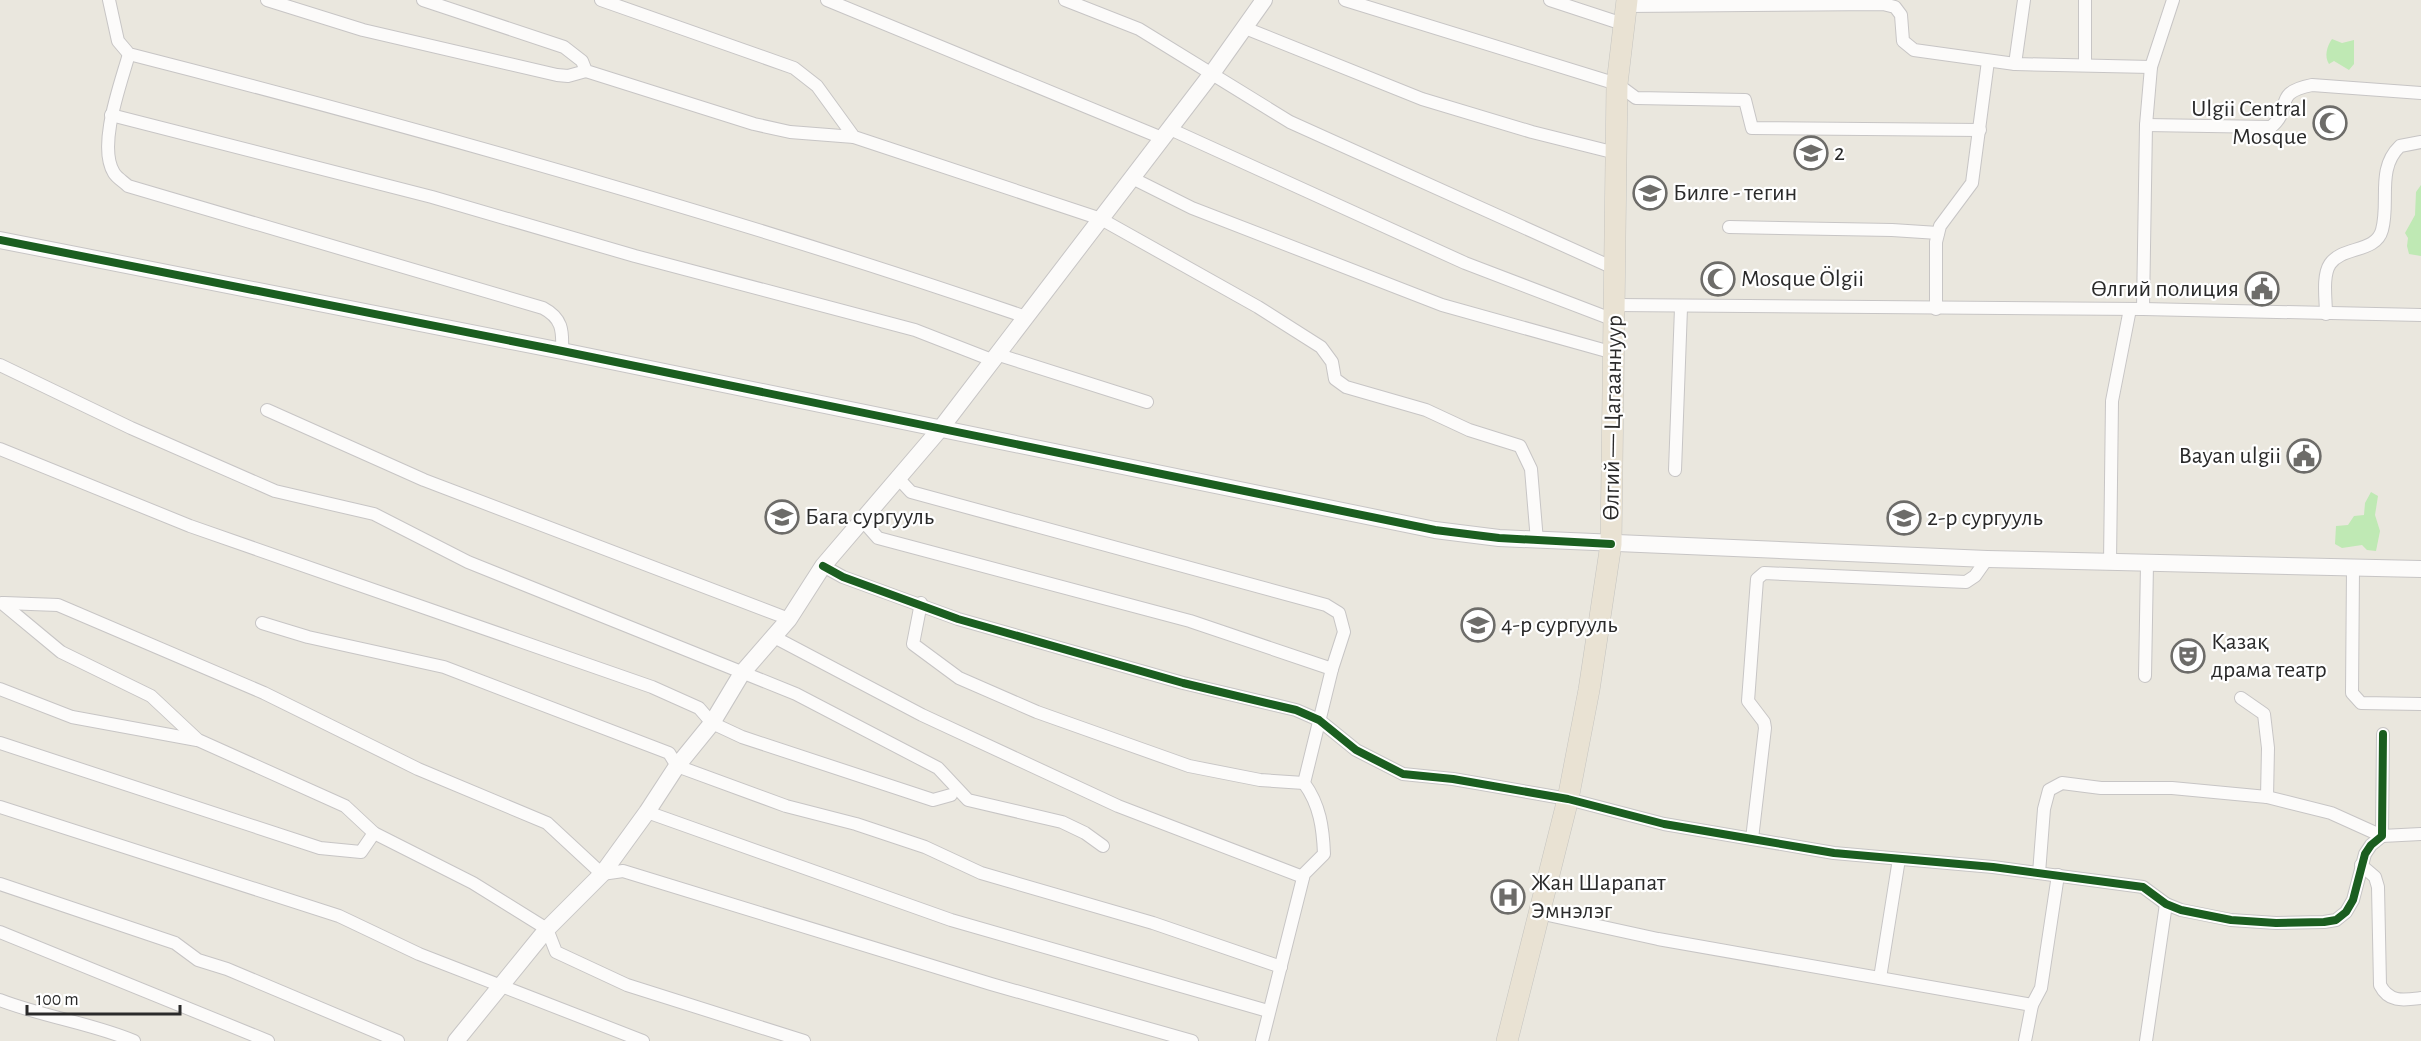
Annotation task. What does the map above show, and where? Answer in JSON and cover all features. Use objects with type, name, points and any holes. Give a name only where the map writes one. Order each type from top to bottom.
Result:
[{"type":"highway","name":"Өлгий — Цагааннуур","points":[[1507,1041],[1568,799],[1589,690],[1611,544],[1617,269],[1617,84],[1626,10]]},
{"type":"street","points":[[109,0],[118,41],[129,54],[589,178],[843,254],[1026,317]]},
{"type":"street","points":[[267,0],[363,30],[557,75],[568,76],[586,71],[754,124],[790,132],[854,137],[1101,219],[1258,307],[1321,347],[1332,362],[1335,379],[1346,387],[1426,410],[1469,430],[1520,446],[1531,469],[1537,541]]},
{"type":"street","points":[[423,0],[564,47],[582,61],[586,71]]},
{"type":"street","points":[[602,0],[794,68],[817,86],[854,137]]},
{"type":"street","points":[[826,0],[1166,133],[1465,264],[1615,313],[1681,308],[2143,309],[2421,315]]},
{"type":"street","points":[[1065,0],[1139,29],[1213,72],[1290,122],[1617,269]]},
{"type":"street","points":[[456,1041],[547,929],[602,874],[647,812],[676,766],[712,723],[742,673],[789,619],[823,566],[941,428],[1213,72],[1264,0]]},
{"type":"street","points":[[1345,0],[1617,84],[1636,98],[1746,100],[1752,128],[1980,129]]},
{"type":"street","points":[[1550,0],[1626,10],[1883,4],[1895,6],[1901,15],[1903,41],[1914,50],[2015,64],[2151,67]]},
{"type":"street","points":[[2015,64],[2024,0]]},
{"type":"street","points":[[2085,0],[2085,65]]},
{"type":"street","points":[[2143,309],[2146,125],[2151,67],[2173,0]]},
{"type":"street","points":[[1245,28],[1422,99],[1532,132],[1616,153]]},
{"type":"street","points":[[129,54],[111,115],[108,157],[114,174],[128,186],[543,308],[555,315],[562,324],[562,351]]},
{"type":"street","points":[[1936,309],[1938,233],[1949,212],[1972,183],[1988,61]]},
{"type":"street","points":[[2146,125],[2271,127],[2279,120],[2285,96],[2295,88],[2312,85],[2421,93]]},
{"type":"street","points":[[111,115],[432,197],[635,256],[915,330],[994,357],[1147,402]]},
{"type":"street","points":[[2326,314],[2326,275],[2329,264],[2336,257],[2376,241],[2382,230],[2386,166],[2400,146],[2421,142]]},
{"type":"street","points":[[1132,178],[1192,208],[1442,305],[1614,353]]},
{"type":"street","points":[[1729,226],[1938,233]]},
{"type":"street","points":[[0,240],[562,351],[1436,530],[1537,541],[1987,559],[2421,569]]},
{"type":"street","points":[[1675,470],[1681,308]]},
{"type":"street","points":[[2110,563],[2112,401],[2130,309]]},
{"type":"street","points":[[0,365],[132,428],[275,491],[374,514],[468,562],[822,706],[938,768],[968,800],[1062,822],[1085,833],[1103,846]]},
{"type":"street","points":[[267,410],[424,480],[789,619]]},
{"type":"street","points":[[0,449],[190,526],[652,687],[699,708],[712,723],[742,737],[933,800],[951,795]]},
{"type":"street","points":[[897,477],[911,492],[1326,605],[1339,613],[1344,632],[1332,669],[1304,783],[1312,794],[1323,824],[1324,854],[1303,877],[1262,1041]]},
{"type":"street","points":[[863,521],[878,538],[1190,621],[1332,669]]},
{"type":"street","points":[[1752,839],[1765,728],[1764,722],[1748,700],[1757,579],[1764,573],[1966,582],[1975,576],[1987,559]]},
{"type":"street","points":[[2145,676],[2147,564]]},
{"type":"street","points":[[823,566],[843,578],[921,603],[958,619],[1183,683],[1296,710],[1319,720],[1356,750],[1403,774],[1453,779],[1568,799],[1664,824],[1834,853],[2040,873],[2143,887],[2166,904],[2181,910],[2231,920],[2276,923],[2336,920],[2346,912],[2353,900],[2361,865],[2371,845],[2382,836]]},
{"type":"street","points":[[2353,569],[2352,693],[2361,703],[2421,704]]},
{"type":"street","points":[[2,603],[61,652],[151,696],[198,740]]},
{"type":"street","points":[[2,603],[58,604],[264,693],[418,769],[547,823],[602,874]]},
{"type":"street","points":[[921,603],[913,644],[959,678],[1037,712],[1189,766],[1260,780],[1304,783]]},
{"type":"street","points":[[262,623],[308,637],[444,667],[669,753],[676,766],[786,806],[856,824],[925,847],[981,873],[1153,923],[1281,967]]},
{"type":"street","points":[[774,637],[922,715],[1118,806],[1303,877]]},
{"type":"street","points":[[0,689],[72,717],[198,740],[345,806],[374,833],[473,883],[547,929],[556,952],[627,985],[804,1041]]},
{"type":"street","points":[[2241,698],[2264,714],[2268,742],[2267,797]]},
{"type":"street","points":[[2382,836],[2383,734]]},
{"type":"street","points":[[0,743],[320,848],[361,852],[374,833]]},
{"type":"street","points":[[2040,873],[2044,809],[2049,790],[2062,783],[2101,788],[2172,788],[2267,797],[2331,813],[2382,836],[2421,834]]},
{"type":"street","points":[[0,807],[339,916],[419,954],[643,1041]]},
{"type":"street","points":[[647,812],[951,920],[1268,1011]]},
{"type":"street","points":[[1880,978],[1899,859]]},
{"type":"street","points":[[2361,865],[2375,877],[2378,887],[2380,985],[2384,994],[2400,1000],[2421,998]]},
{"type":"street","points":[[602,874],[623,871],[991,984],[1192,1041]]},
{"type":"street","points":[[2025,1041],[2032,1005],[2041,988],[2058,875]]},
{"type":"street","points":[[0,884],[175,943],[198,960],[227,969],[398,1041]]},
{"type":"street","points":[[2146,1041],[2166,904]]},
{"type":"street","points":[[1539,913],[1658,939],[2032,1005]]},
{"type":"street","points":[[0,932],[268,1041]]},
{"type":"street","points":[[0,1000],[32,1013],[112,1032],[134,1041]]},
{"type":"green space","points":[[2332,39],[2342,43],[2354,40],[2354,64],[2349,70],[2334,61],[2329,64],[2327,51]]},
{"type":"green space","points":[[2421,185],[2421,256],[2409,254],[2408,238],[2405,233],[2415,215],[2416,192]]},
{"type":"green space","points":[[2371,492],[2378,496],[2375,515],[2380,531],[2376,551],[2367,550],[2362,545],[2342,548],[2335,544],[2336,526],[2348,525],[2354,516],[2364,515],[2365,503]]},
{"type":"cycle path","points":[[0,240],[562,351],[1435,530],[1499,538],[1611,544]]},
{"type":"cycle path","points":[[823,566],[843,577],[958,619],[1183,683],[1296,710],[1319,720],[1356,750],[1403,774],[1453,779],[1568,799],[1664,824],[1834,853],[1993,867],[2143,887],[2166,904],[2181,910],[2231,920],[2276,923],[2324,922],[2336,920],[2346,912],[2353,900],[2365,854],[2371,845],[2382,836],[2383,734]]},
{"type":"place","name":"Ulgii Central Mosque","points":[[2330,123]]},
{"type":"place","name":"2","points":[[1811,153]]},
{"type":"place","name":"Билге - тегин","points":[[1650,193]]},
{"type":"place","name":"Mosque Ölgii","points":[[1718,279]]},
{"type":"place","name":"Өлгий полиция","points":[[2262,289]]},
{"type":"place","name":"Bayan ulgii","points":[[2304,456]]},
{"type":"place","name":"Бага сургууль","points":[[782,517]]},
{"type":"place","name":"2-р сургууль","points":[[1904,518]]},
{"type":"place","name":"4-р сургууль","points":[[1478,625]]},
{"type":"place","name":"Қазақ драма театр","points":[[2188,656]]},
{"type":"place","name":"Жан Шарапат Эмнэлэг","points":[[1508,897]]}]
